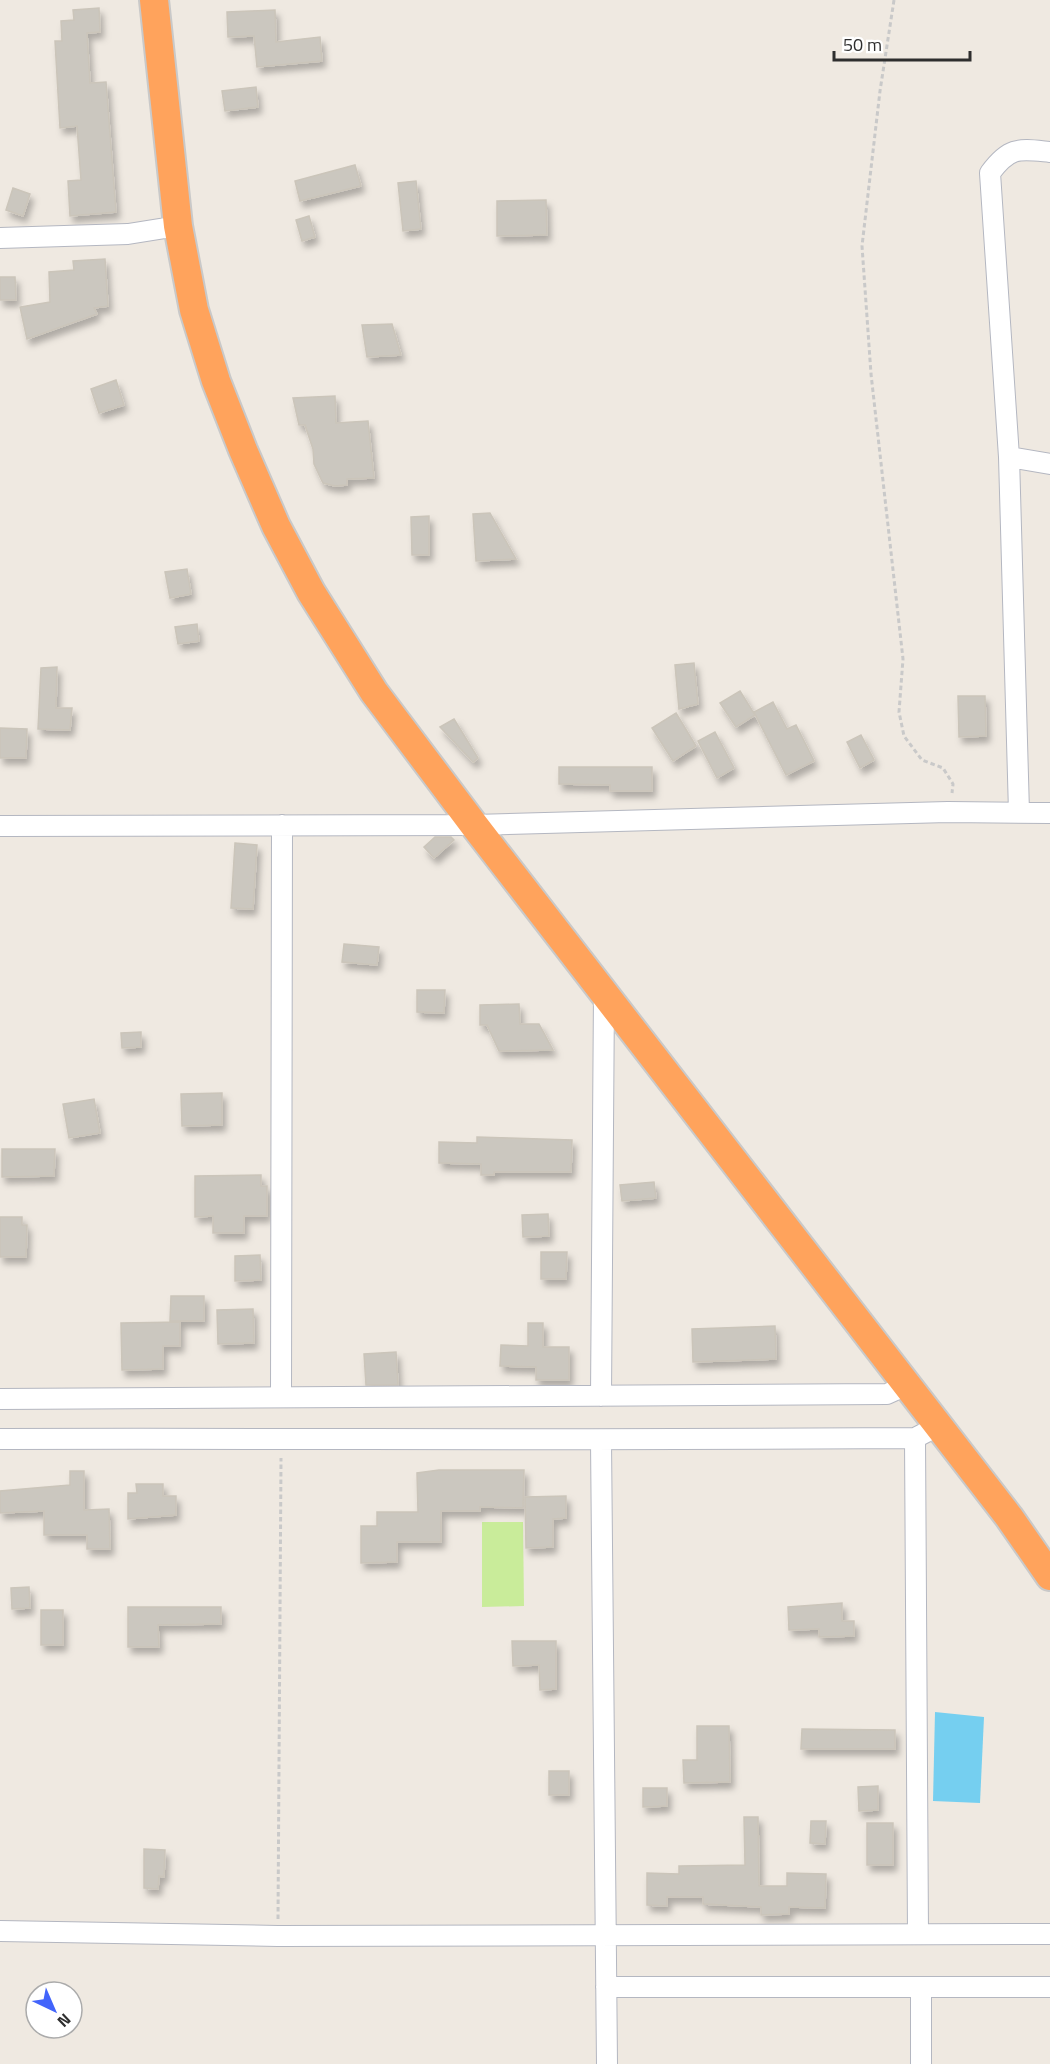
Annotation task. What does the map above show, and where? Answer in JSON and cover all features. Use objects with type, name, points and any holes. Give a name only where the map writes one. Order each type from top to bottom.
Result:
[{"type":"highway","points":[[153,0],[178,226],[194,310],[216,381],[276,526],[311,592],[374,692],[474,825],[907,1385],[927,1432],[1009,1517],[1050,1576]]},
{"type":"street","points":[[1019,812],[1010,458],[990,173],[1002,156],[1021,150],[1050,152]]},
{"type":"street","points":[[0,238],[128,234],[178,226]]},
{"type":"street","points":[[1010,458],[1050,464]]},
{"type":"street","points":[[0,826],[474,825],[948,812],[1050,813]]},
{"type":"street","points":[[282,825],[282,1397]]},
{"type":"street","points":[[601,1396],[604,993]]},
{"type":"street","points":[[0,1399],[887,1394],[907,1385]]},
{"type":"street","points":[[0,1439],[282,1438],[601,1441],[927,1432],[918,1934]]},
{"type":"street","points":[[601,1441],[607,2064]]},
{"type":"street","points":[[0,1931],[278,1936],[1050,1934]]},
{"type":"street","points":[[606,1987],[1050,1987]]},
{"type":"street","points":[[921,1988],[921,2064]]},
{"type":"path","points":[[894,0],[879,91],[863,258],[871,374],[903,659],[899,712],[904,736],[922,760],[943,768],[954,784],[948,812]]},
{"type":"path","points":[[278,1936],[282,1438]]},
{"type":"green space","points":[[482,1522],[523,1522],[524,1606],[482,1607]]},
{"type":"water","points":[[935,1712],[984,1717],[980,1803],[933,1801]]},
{"type":"building","points":[[99,8],[100,32],[87,33],[90,83],[106,82],[116,212],[70,216],[68,181],[81,180],[77,126],[60,128],[55,41],[62,41],[61,21],[74,20],[73,10]]},
{"type":"building","points":[[275,10],[276,42],[320,37],[322,61],[257,67],[254,36],[228,37],[227,12]]},
{"type":"building","points":[[256,87],[258,107],[225,111],[222,91]]},
{"type":"building","points":[[355,165],[361,186],[300,201],[295,181]]},
{"type":"building","points":[[416,181],[421,229],[403,231],[398,183]]},
{"type":"building","points":[[13,188],[30,194],[23,216],[6,210]]},
{"type":"building","points":[[546,200],[547,235],[497,236],[497,201]]},
{"type":"building","points":[[309,216],[315,237],[302,241],[296,220]]},
{"type":"building","points":[[105,259],[108,306],[94,308],[97,314],[27,339],[20,307],[50,302],[49,272],[74,270],[73,261]]},
{"type":"building","points":[[0,277],[15,277],[16,300],[0,300]]},
{"type":"building","points":[[392,324],[401,355],[367,357],[362,325]]},
{"type":"building","points":[[116,380],[124,405],[99,413],[91,389]]},
{"type":"building","points":[[335,396],[336,423],[368,421],[374,478],[347,479],[347,485],[335,486],[323,483],[314,464],[313,449],[305,425],[299,425],[293,398]]},
{"type":"building","points":[[490,513],[516,559],[476,561],[473,514]]},
{"type":"building","points":[[429,516],[429,555],[412,555],[411,517]]},
{"type":"building","points":[[187,569],[191,594],[170,598],[165,572]]},
{"type":"building","points":[[197,624],[199,641],[178,644],[175,627]]},
{"type":"building","points":[[694,663],[698,704],[679,709],[675,665]]},
{"type":"building","points":[[57,667],[56,708],[72,708],[70,730],[38,729],[41,668]]},
{"type":"building","points":[[740,691],[755,715],[736,727],[720,703]]},
{"type":"building","points":[[958,696],[985,696],[986,736],[959,737]]},
{"type":"building","points":[[773,702],[787,729],[796,725],[814,761],[786,775],[754,712]]},
{"type":"building","points":[[676,713],[696,746],[673,761],[652,728]]},
{"type":"building","points":[[454,719],[478,758],[473,762],[440,727]]},
{"type":"building","points":[[0,728],[27,729],[26,758],[0,758]]},
{"type":"building","points":[[715,732],[734,768],[717,778],[698,741]]},
{"type":"building","points":[[861,735],[874,760],[860,768],[847,742]]},
{"type":"building","points":[[559,767],[652,767],[652,791],[610,791],[610,785],[559,784]]},
{"type":"building","points":[[435,837],[451,837],[454,840],[434,858],[424,847]]},
{"type":"building","points":[[235,843],[257,845],[253,909],[231,908]]},
{"type":"building","points":[[344,944],[379,947],[377,965],[342,962]]},
{"type":"building","points":[[417,990],[445,990],[444,1013],[417,1012]]},
{"type":"building","points":[[519,1004],[520,1024],[539,1024],[553,1050],[499,1051],[487,1025],[480,1025],[480,1005]]},
{"type":"building","points":[[141,1032],[141,1047],[122,1048],[121,1033]]},
{"type":"building","points":[[222,1093],[222,1125],[182,1126],[181,1094]]},
{"type":"building","points":[[94,1099],[100,1133],[69,1138],[63,1104]]},
{"type":"building","points":[[477,1137],[572,1140],[571,1172],[494,1172],[494,1175],[481,1175],[481,1164],[439,1163],[439,1142],[477,1143]]},
{"type":"building","points":[[2,1149],[55,1149],[54,1176],[2,1177]]},
{"type":"building","points":[[261,1175],[261,1186],[267,1186],[267,1216],[244,1216],[244,1233],[213,1233],[213,1216],[195,1217],[195,1176]]},
{"type":"building","points":[[654,1182],[656,1198],[622,1201],[620,1185]]},
{"type":"building","points":[[548,1214],[549,1236],[523,1237],[522,1215]]},
{"type":"building","points":[[0,1217],[22,1217],[22,1225],[27,1225],[26,1257],[0,1257]]},
{"type":"building","points":[[541,1252],[567,1252],[566,1279],[541,1279]]},
{"type":"building","points":[[260,1255],[261,1280],[235,1281],[235,1256]]},
{"type":"building","points":[[171,1296],[204,1296],[204,1321],[170,1321]]},
{"type":"building","points":[[253,1309],[254,1343],[218,1344],[217,1310]]},
{"type":"building","points":[[180,1322],[180,1346],[163,1346],[163,1369],[122,1370],[121,1323]]},
{"type":"building","points":[[528,1323],[543,1323],[543,1347],[569,1347],[569,1380],[536,1380],[536,1367],[500,1366],[501,1345],[528,1346]]},
{"type":"building","points":[[775,1326],[776,1359],[693,1362],[692,1329]]},
{"type":"building","points":[[396,1352],[398,1385],[366,1385],[364,1354]]},
{"type":"building","points":[[439,1470],[524,1470],[523,1508],[480,1507],[480,1511],[441,1511],[441,1542],[397,1542],[397,1562],[361,1563],[361,1526],[377,1526],[377,1512],[418,1512],[417,1473]]},
{"type":"building","points":[[70,1471],[84,1471],[84,1510],[109,1509],[110,1549],[87,1549],[87,1535],[44,1535],[44,1511],[0,1513],[0,1491],[70,1485]]},
{"type":"building","points":[[136,1484],[163,1484],[163,1496],[176,1496],[176,1515],[128,1519],[128,1493],[137,1493]]},
{"type":"building","points":[[566,1496],[566,1518],[553,1519],[553,1547],[526,1548],[525,1497]]},
{"type":"building","points":[[29,1587],[30,1608],[12,1609],[11,1588]]},
{"type":"building","points":[[842,1603],[842,1621],[854,1621],[854,1636],[819,1637],[819,1629],[789,1630],[788,1607]]},
{"type":"building","points":[[128,1607],[221,1607],[221,1624],[158,1625],[159,1647],[128,1647]]},
{"type":"building","points":[[41,1610],[63,1610],[63,1645],[41,1645]]},
{"type":"building","points":[[512,1641],[556,1641],[556,1689],[540,1690],[539,1665],[513,1666]]},
{"type":"building","points":[[697,1726],[729,1726],[730,1782],[684,1783],[683,1760],[697,1760]]},
{"type":"building","points":[[802,1729],[895,1730],[895,1749],[801,1749]]},
{"type":"building","points":[[549,1771],[569,1771],[569,1795],[549,1795]]},
{"type":"building","points":[[878,1786],[878,1810],[859,1811],[858,1787]]},
{"type":"building","points":[[643,1788],[667,1788],[667,1806],[643,1807]]},
{"type":"building","points":[[744,1817],[758,1817],[759,1886],[787,1886],[787,1873],[826,1874],[825,1908],[789,1907],[789,1914],[761,1915],[761,1907],[703,1904],[703,1897],[667,1897],[667,1906],[647,1905],[647,1873],[679,1874],[679,1866],[745,1865]]},
{"type":"building","points":[[811,1821],[826,1821],[825,1844],[810,1843]]},
{"type":"building","points":[[867,1823],[893,1823],[893,1865],[867,1865]]},
{"type":"building","points":[[144,1849],[165,1850],[164,1877],[159,1876],[158,1889],[144,1888]]}]
